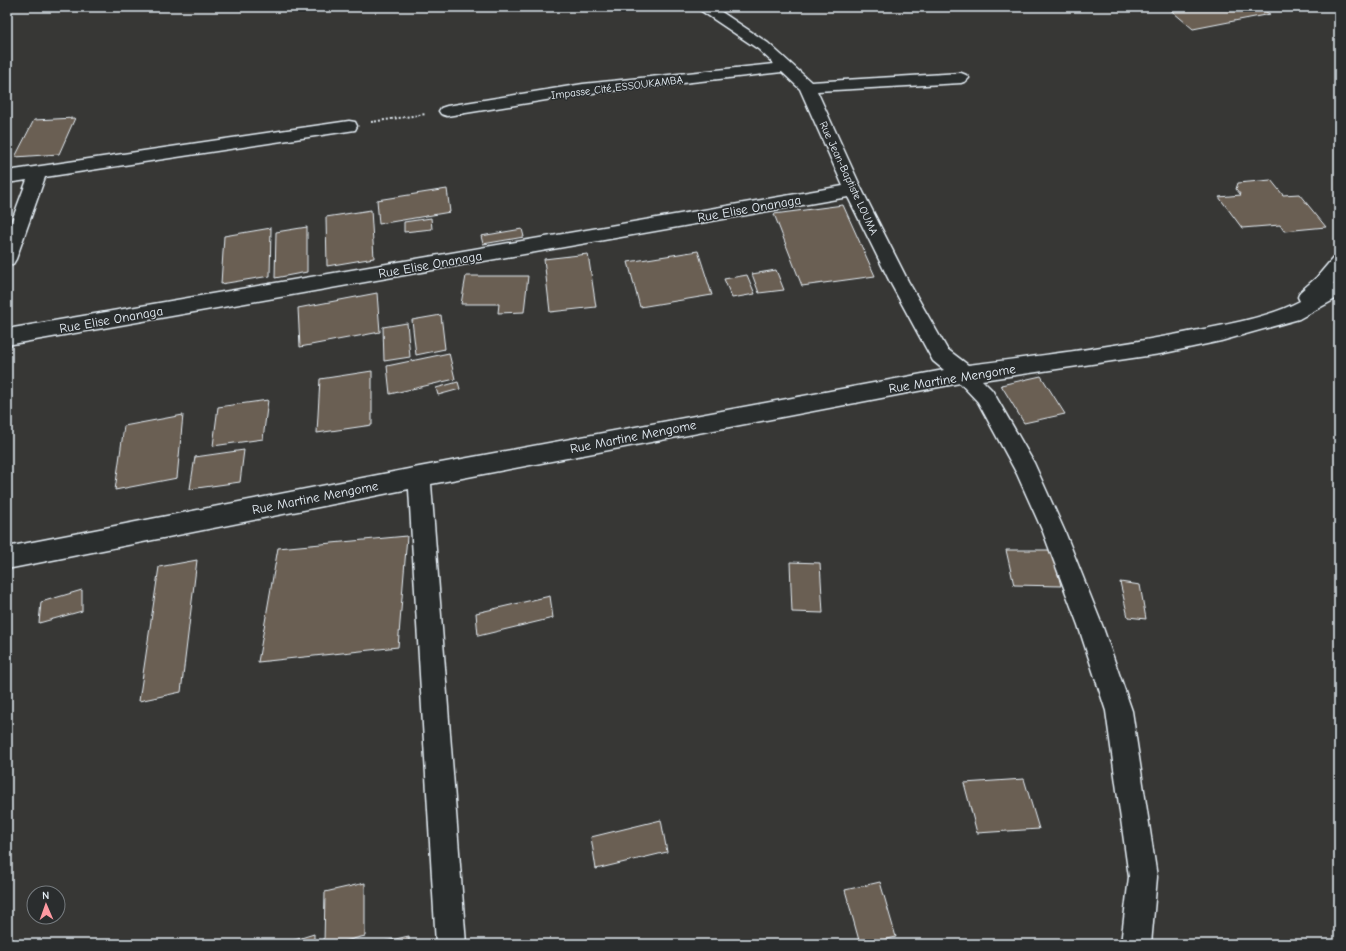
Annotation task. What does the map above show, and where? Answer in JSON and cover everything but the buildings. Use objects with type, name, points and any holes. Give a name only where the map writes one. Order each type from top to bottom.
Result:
[{"type":"street","name":"Rue Jean-Baptiste LOUMA","points":[[705,7],[763,46],[807,87],[853,190],[899,282],[940,355],[964,374],[985,396],[1026,470],[1051,525],[1090,625],[1119,711],[1143,877],[1136,944]]},
{"type":"street","name":"Impasse Cité ESSOUKAMBA","points":[[448,111],[583,89],[786,67]]},
{"type":"street","points":[[807,87],[961,78]]},
{"type":"street","points":[[7,178],[349,126]]},
{"type":"street","points":[[7,259],[38,173]]},
{"type":"street","name":"Rue Elise Onanaga","points":[[7,337],[853,190]]},
{"type":"street","points":[[1260,323],[1305,298],[1324,282],[1339,263]]},
{"type":"street","points":[[1260,323],[1292,314],[1339,289]]},
{"type":"street","name":"Rue Martine Mengome","points":[[7,558],[419,476],[964,374],[1160,346],[1260,323]]},
{"type":"street","points":[[419,476],[451,944]]},
{"type":"path","points":[[349,126],[448,111]]}]
